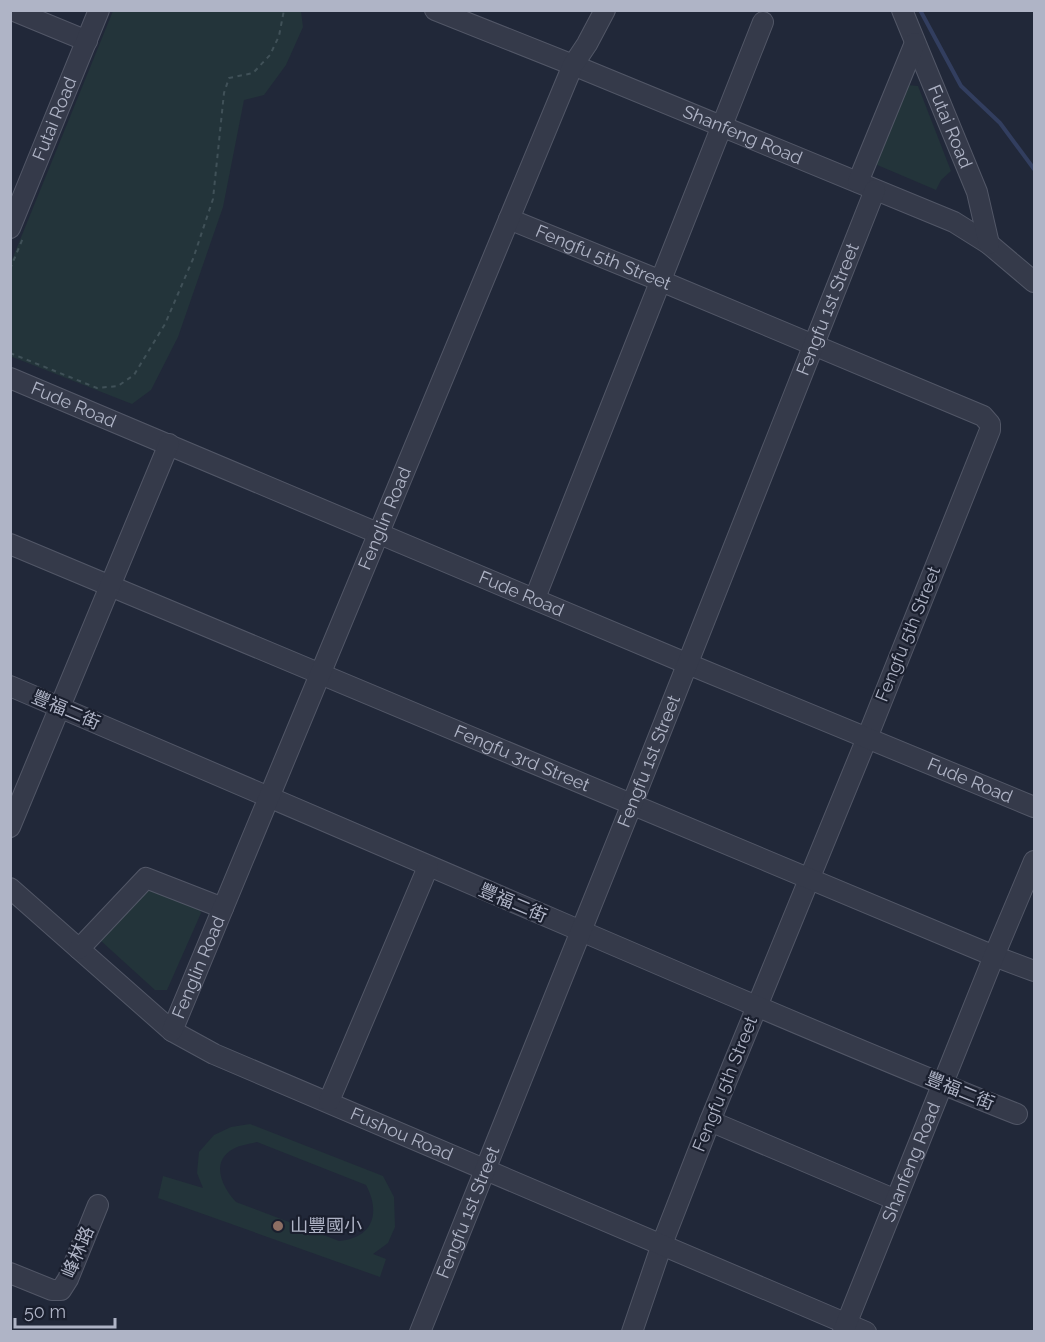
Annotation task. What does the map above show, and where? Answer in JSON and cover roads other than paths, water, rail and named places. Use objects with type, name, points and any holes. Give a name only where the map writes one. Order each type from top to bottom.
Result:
[{"type":"street","points":[[12,10],[87,41]]},
{"type":"street","name":"Futai Road","points":[[10,228],[99,10]]},
{"type":"street","name":"Shanfeng Road","points":[[435,10],[954,222],[989,244],[1035,282]]},
{"type":"street","name":"Fenglin Road","points":[[172,1032],[573,65],[605,10]]},
{"type":"street","name":"Futai Road","points":[[902,10],[977,192],[989,244]]},
{"type":"street","points":[[535,598],[763,22]]},
{"type":"street","name":"Fengfu 1st Street","points":[[420,1332],[814,344],[915,43]]},
{"type":"street","name":"Fengfu 5th Street","points":[[509,219],[661,280],[983,416],[990,424],[990,430],[867,738],[710,1121],[662,1244],[632,1332]]},
{"type":"street","name":"Fude Road","points":[[10,378],[688,664],[1035,807]]},
{"type":"street","points":[[10,827],[170,444]]},
{"type":"street","name":"Fengfu 3rd Street","points":[[10,544],[994,956],[1035,970]]},
{"type":"street","name":"豐福二街","points":[[10,686],[756,1007],[1017,1114]]},
{"type":"street","name":"Shanfeng Road","points":[[844,1328],[994,956],[1035,861]]},
{"type":"street","points":[[329,1101],[428,867]]},
{"type":"street","points":[[79,949],[146,878],[223,908]]},
{"type":"street","name":"Fushou Road","points":[[10,888],[172,1032],[214,1054],[662,1244],[844,1328],[866,1332]]},
{"type":"street","points":[[710,1121],[896,1200]]},
{"type":"street","name":"峰林路","points":[[10,1273],[52,1290],[61,1290],[68,1279],[98,1205]]},
{"type":"waterway","points":[[920,10],[961,86],[1000,123],[1034,169]]},
{"type":"place","name":"山豐國小","points":[[278,1226]]}]
